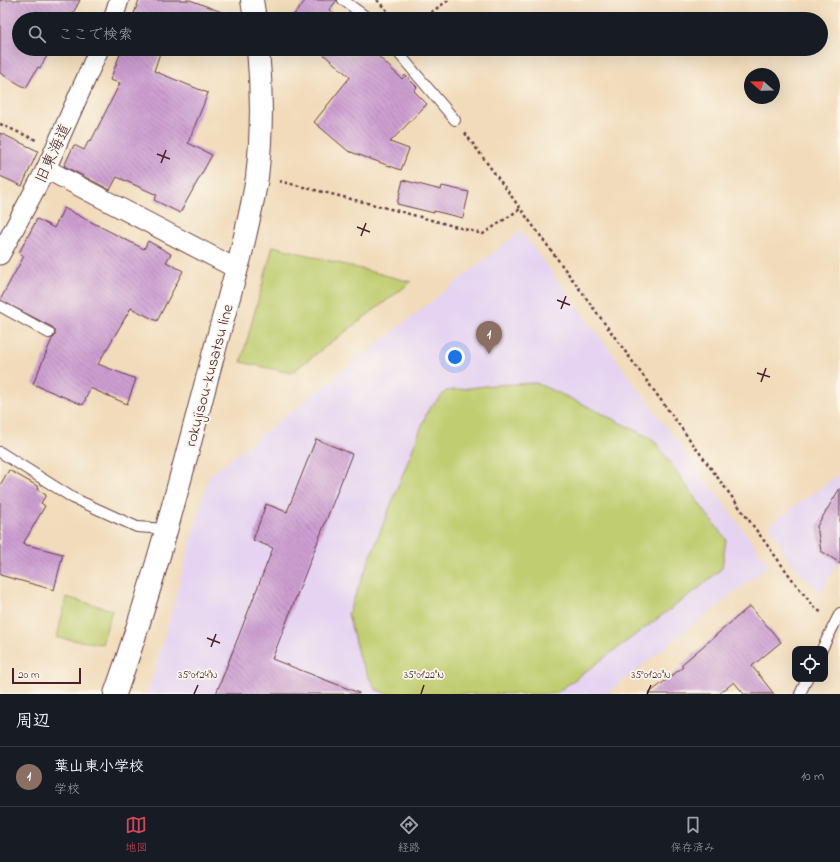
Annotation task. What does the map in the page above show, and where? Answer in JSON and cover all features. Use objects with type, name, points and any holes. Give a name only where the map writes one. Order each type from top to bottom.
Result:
[{"type":"main road","points":[[252,0],[254,12]]},
{"type":"main road","name":"rokujisou-kusatsu line","points":[[115,694],[133,642],[166,529],[250,216],[257,177],[260,128],[261,77],[259,56]]},
{"type":"street","points":[[115,12],[119,0]]},
{"type":"street","name":"旧東海道","points":[[0,255],[46,170],[96,56]]},
{"type":"street","points":[[46,170],[237,269]]},
{"type":"lane","points":[[343,0],[359,12]]},
{"type":"lane","points":[[401,56],[455,120]]},
{"type":"lane","points":[[0,306],[49,334]]},
{"type":"lane","points":[[0,452],[73,498],[137,527],[166,529]]},
{"type":"lane","points":[[823,646],[840,613]]},
{"type":"lane","points":[[800,694],[806,682]]},
{"type":"path","points":[[377,0],[388,12]]},
{"type":"path","points":[[432,12],[450,0]]},
{"type":"path","points":[[455,120],[475,145],[520,209],[794,583],[815,608],[835,622]]},
{"type":"path","points":[[0,124],[55,149]]},
{"type":"path","points":[[257,177],[387,208],[483,234],[520,209]]},
{"type":"shaded area","points":[[521,231],[769,565],[606,694],[146,694],[152,680],[209,476]]},
{"type":"shaded area","points":[[840,474],[840,557],[821,593],[789,561],[769,525]]},
{"type":"green space","points":[[273,246],[411,282],[291,373],[241,362]]},
{"type":"green space","points":[[536,383],[583,404],[654,440],[726,539],[722,568],[699,588],[555,694],[387,694],[375,689],[359,658],[348,614],[428,410],[446,391],[493,385]]},
{"type":"green space","points":[[66,597],[112,610],[102,644],[57,638]]},
{"type":"building","points":[[0,0],[80,0],[74,12],[12,12],[12,56],[47,56],[40,68],[38,67],[26,88],[0,73]]},
{"type":"building","points":[[139,0],[190,0],[222,12],[135,12]]},
{"type":"building","points":[[306,0],[337,0],[329,10],[331,12],[296,12]]},
{"type":"building","points":[[119,56],[159,56],[154,71],[208,93],[188,143],[212,155],[180,213],[154,200],[157,195],[117,177],[110,190],[64,166],[74,145],[84,150],[89,140],[91,141],[120,83],[110,80]]},
{"type":"building","points":[[325,56],[378,56],[402,79],[405,75],[417,87],[414,91],[427,104],[390,142],[409,149],[401,170],[348,151],[314,122],[350,77]]},
{"type":"building","points":[[0,133],[38,151],[22,186],[0,176]]},
{"type":"building","points":[[403,180],[441,190],[442,186],[469,192],[463,218],[397,204]]},
{"type":"building","points":[[64,208],[144,249],[148,241],[171,254],[166,262],[183,271],[157,321],[131,308],[98,364],[136,379],[127,404],[90,388],[83,405],[33,384],[52,339],[55,336],[55,330],[0,300],[24,256],[19,253],[37,219],[54,228]]},
{"type":"building","points":[[316,439],[352,454],[272,659],[359,694],[216,694],[273,548],[253,540],[266,504],[287,512]]},
{"type":"building","points":[[9,470],[39,487],[38,490],[46,495],[41,503],[45,506],[23,544],[63,554],[54,590],[0,575],[0,485]]},
{"type":"building","points":[[840,488],[840,563],[821,551],[817,526]]},
{"type":"building","points":[[750,606],[781,642],[752,666],[774,694],[744,694],[734,682],[719,694],[648,694],[683,667],[681,665]]},
{"type":"place","name":"葉山東小学校","points":[[489,354]]}]
